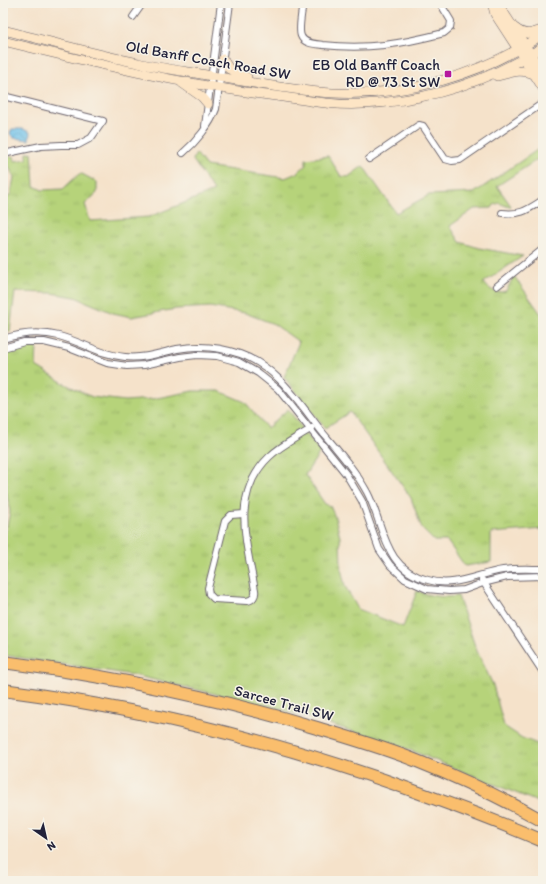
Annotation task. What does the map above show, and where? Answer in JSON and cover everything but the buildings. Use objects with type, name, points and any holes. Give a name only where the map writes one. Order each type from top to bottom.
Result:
[{"type":"highway","name":"Sarcee Trail SW","points":[[3,662],[103,677],[205,698],[274,715],[418,761],[492,794],[543,821]]},
{"type":"highway","points":[[3,690],[103,705],[256,739],[308,754],[402,786],[540,841]]},
{"type":"highway","points":[[418,761],[445,769],[477,782],[543,812]]},
{"type":"main road","points":[[492,3],[502,10],[518,31],[528,34],[543,29]]},
{"type":"main road","points":[[492,3],[496,14],[528,56],[538,74],[543,88]]},
{"type":"main road","points":[[513,26],[522,48]]},
{"type":"main road","name":"Old Banff Coach Road SW","points":[[3,30],[138,64],[332,93],[389,91],[425,85],[476,69],[522,48],[543,34]]},
{"type":"main road","name":"Old Banff Coach Road SW","points":[[3,41],[177,81],[327,104],[385,102],[415,98],[466,84],[503,69],[543,47]]},
{"type":"main road","points":[[223,58],[226,66],[234,73],[271,85]]},
{"type":"main road","points":[[466,84],[516,71],[525,71],[538,74]]},
{"type":"main road","points":[[177,81],[202,97],[208,104]]},
{"type":"street","points":[[133,17],[143,3]]},
{"type":"street","points":[[183,153],[201,136],[205,127],[214,116],[221,3]]},
{"type":"street","points":[[216,76],[223,58],[230,3]]},
{"type":"street","points":[[303,3],[300,36],[304,40],[322,44],[362,47],[400,44],[444,32],[450,28],[451,21],[440,3]]},
{"type":"street","points":[[205,127],[208,104],[215,88]]},
{"type":"street","points":[[3,96],[103,121],[91,138],[78,145],[42,146],[3,154]]},
{"type":"street","points":[[368,159],[419,125],[423,126],[445,159],[460,160],[543,103]]},
{"type":"street","points":[[502,213],[515,214],[528,210],[543,200]]},
{"type":"street","points":[[497,286],[543,249]]},
{"type":"street","points":[[3,339],[22,334],[48,334],[65,338],[108,355],[129,358],[198,347],[222,349],[242,354],[263,365],[279,379],[353,469],[370,498],[386,543],[393,555],[409,571],[421,578],[439,583],[459,582],[509,569],[543,569]]},
{"type":"street","points":[[3,348],[24,342],[44,342],[69,348],[107,363],[139,366],[180,357],[197,355],[217,356],[238,362],[254,370],[271,383],[346,474],[362,501],[379,548],[386,561],[396,572],[415,584],[437,591],[464,590],[483,583],[508,577],[543,576]]},
{"type":"street","points":[[238,362],[242,354]]},
{"type":"street","points":[[138,357],[139,366]]},
{"type":"street","points":[[244,514],[231,515],[225,521],[208,588],[209,594],[214,599],[247,601],[254,597],[255,590],[244,514],[250,484],[263,464],[276,451],[317,425]]},
{"type":"street","points":[[362,501],[370,498]]},
{"type":"street","points":[[396,572],[402,565]]},
{"type":"street","points":[[480,576],[483,583],[543,672]]},
{"type":"green space","points":[[543,146],[543,155],[497,186],[511,206],[509,207],[499,203],[494,205],[492,208],[474,209],[450,226],[460,242],[479,248],[523,256],[483,283],[493,291],[506,291],[514,276],[541,314],[543,314],[543,529],[491,533],[491,562],[465,566],[447,541],[434,541],[422,529],[411,498],[350,412],[325,428],[284,377],[299,342],[274,324],[245,313],[210,307],[176,309],[132,317],[113,313],[75,297],[51,293],[15,292],[10,331],[3,333],[3,198],[10,196],[14,178],[5,157],[14,156],[15,161],[27,159],[27,153],[32,152],[34,186],[42,190],[63,189],[79,174],[82,174],[97,182],[97,193],[85,204],[90,221],[149,217],[214,191],[193,160],[196,153],[206,166],[285,178],[297,173],[306,165],[306,159],[328,156],[341,176],[348,177],[363,166],[396,213],[429,195],[474,193]]},
{"type":"green space","points":[[37,346],[36,366],[65,384],[92,397],[125,401],[152,399],[193,391],[219,391],[245,402],[267,428],[288,409],[320,452],[305,475],[325,504],[330,506],[335,517],[340,537],[341,568],[345,586],[358,609],[403,627],[417,591],[437,596],[458,596],[476,649],[493,685],[504,726],[522,738],[543,746],[543,805],[400,746],[277,708],[133,675],[3,655],[3,543],[10,512],[3,472],[3,354],[13,350]]},
{"type":"water","points":[[12,129],[23,129],[30,132],[29,140],[14,138],[10,134]]},
{"type":"place","name":"EB Old Banff Coach RD @ 73 St SW","points":[[448,74]]}]
